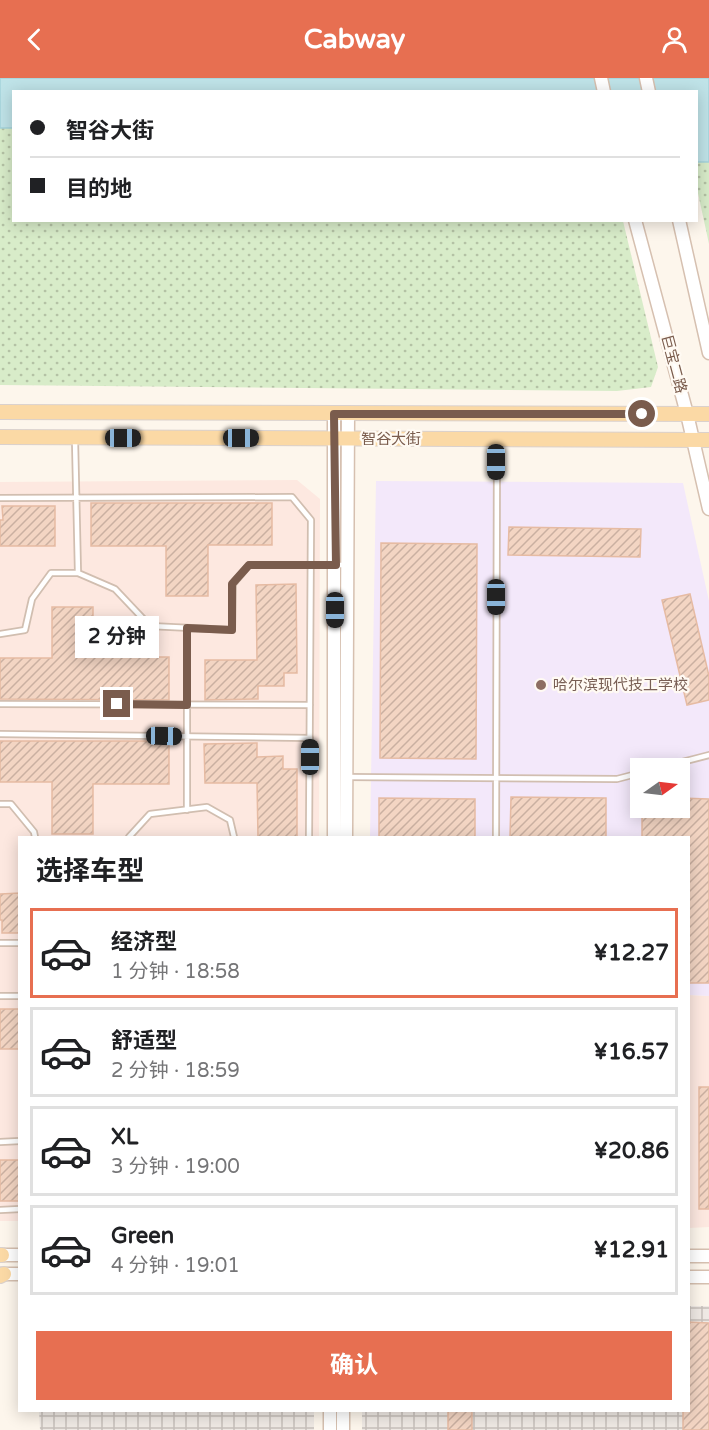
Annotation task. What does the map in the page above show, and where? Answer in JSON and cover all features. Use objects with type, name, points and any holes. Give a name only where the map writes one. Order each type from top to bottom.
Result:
[{"type":"main road","name":"智谷大街","points":[[0,412],[709,414]]},
{"type":"main road","name":"智谷大街","points":[[0,437],[709,440]]},
{"type":"street","name":"巨宝二路","points":[[636,222],[687,414],[709,509]]},
{"type":"street","points":[[679,222],[709,353]]},
{"type":"street","points":[[334,836],[341,565],[341,414]]},
{"type":"street","points":[[341,565],[346,836]]},
{"type":"street","points":[[1,1255],[18,1256]]},
{"type":"street","points":[[690,1257],[709,1257]]},
{"type":"street","points":[[1,1275],[18,1274]]},
{"type":"street","points":[[690,1277],[709,1277]]},
{"type":"street","points":[[330,1412],[330,1430]]},
{"type":"street","points":[[343,1412],[343,1430]]},
{"type":"lane","points":[[75,437],[78,573]]},
{"type":"lane","points":[[496,440],[496,836]]},
{"type":"lane","points":[[0,498],[292,497],[311,520],[309,836]]},
{"type":"lane","points":[[0,634],[25,630],[32,599],[51,573],[78,573],[115,589],[150,626],[232,630],[232,584],[249,565],[341,565]]},
{"type":"lane","points":[[187,628],[187,810]]},
{"type":"lane","points":[[0,704],[310,705]]},
{"type":"lane","points":[[0,734],[310,738]]},
{"type":"lane","points":[[690,760],[709,755]]},
{"type":"lane","points":[[346,777],[617,779],[630,776]]},
{"type":"lane","points":[[0,804],[11,804],[35,836]]},
{"type":"lane","points":[[130,836],[150,814],[207,807],[230,820],[234,836]]},
{"type":"lane","points":[[0,943],[18,943]]},
{"type":"lane","points":[[0,996],[18,996]]},
{"type":"lane","points":[[0,1142],[18,1141]]},
{"type":"lane","points":[[0,1210],[18,1209]]},
{"type":"shaded area","points":[[297,480],[320,499],[319,836],[18,836],[18,1221],[0,1221],[0,482]]},
{"type":"shaded area","name":"哈尔滨现代技工学校","points":[[376,481],[683,483],[709,601],[709,996],[690,995],[690,836],[370,836]]},
{"type":"shaded area","points":[[690,995],[709,996],[709,1227],[690,1228]]},
{"type":"shaded area","points":[[690,1306],[709,1306],[709,1430],[362,1430],[362,1412],[690,1412]]},
{"type":"shaded area","points":[[39,1412],[314,1412],[314,1430],[40,1430]]},
{"type":"green space","points":[[0,128],[12,128],[12,222],[623,222],[658,367],[651,387],[617,391],[0,385]]},
{"type":"green space","points":[[698,162],[709,162],[709,244],[698,193]]},
{"type":"water","points":[[0,78],[709,78],[709,162],[698,162],[698,90],[12,90],[12,128],[0,128]]},
{"type":"building","points":[[91,503],[272,503],[272,545],[208,545],[208,596],[166,596],[166,546],[91,546]]},
{"type":"building","points":[[2,506],[55,506],[55,546],[0,546]]},
{"type":"building","points":[[509,527],[641,529],[640,557],[508,555]]},
{"type":"building","points":[[381,543],[477,544],[476,759],[380,758]]},
{"type":"building","points":[[296,584],[297,673],[284,673],[284,686],[258,686],[258,699],[205,700],[205,660],[257,660],[256,585]]},
{"type":"building","points":[[690,594],[709,676],[709,700],[687,705],[662,600]]},
{"type":"building","points":[[52,607],[93,607],[93,657],[169,657],[169,700],[0,699],[0,658],[52,658]]},
{"type":"building","points":[[0,741],[169,741],[169,784],[93,784],[93,834],[52,834],[52,782],[0,782]]},
{"type":"building","points":[[257,743],[257,757],[283,756],[283,769],[297,769],[297,836],[258,836],[257,783],[205,783],[204,744]]},
{"type":"building","points":[[511,797],[606,798],[606,836],[510,836]]},
{"type":"building","points":[[379,798],[475,799],[475,836],[379,836]]},
{"type":"building","points":[[690,798],[709,799],[709,983],[690,983],[690,836],[642,836],[642,818],[690,818]]},
{"type":"building","points":[[18,893],[18,933],[2,933],[0,894]]},
{"type":"building","points":[[0,1009],[18,1009],[18,1049],[0,1049]]},
{"type":"building","points":[[699,1087],[709,1087],[709,1209],[699,1209]]},
{"type":"building","points":[[0,1160],[18,1160],[18,1201],[0,1201]]},
{"type":"building","points":[[690,1322],[709,1323],[709,1430],[683,1430],[683,1412],[690,1412]]},
{"type":"building","points":[[448,1412],[472,1412],[472,1430],[448,1430]]},
{"type":"place","name":"哈尔滨现代技工学校","points":[[541,685]]},
{"type":"route","points":[[117,704],[187,705],[187,628],[232,630],[232,584],[249,565],[336,565],[334,414],[642,414]]}]
